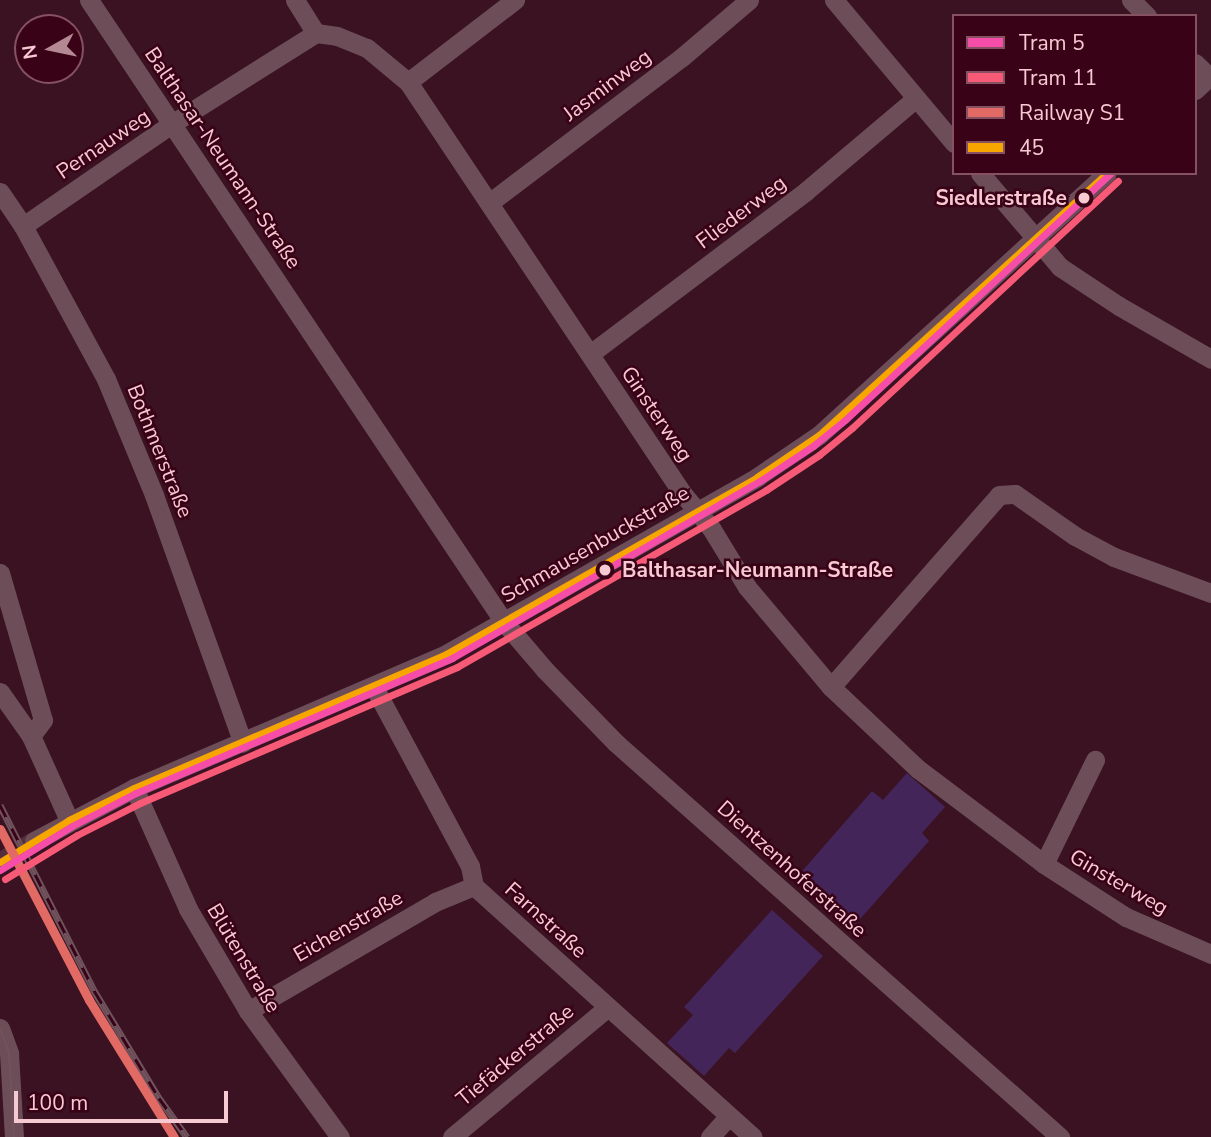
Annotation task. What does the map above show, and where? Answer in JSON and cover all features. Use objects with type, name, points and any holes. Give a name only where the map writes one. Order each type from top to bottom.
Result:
[{"type":"street","name":"Balthasar-Neumann-Straße","points":[[89,0],[504,622]]},
{"type":"street","points":[[295,0],[316,33]]},
{"type":"street","points":[[408,82],[515,0]]},
{"type":"street","name":"Jasminweg","points":[[489,203],[682,57],[749,0]]},
{"type":"street","points":[[1131,0],[1145,14]]},
{"type":"street","points":[[837,1],[952,141]]},
{"type":"street","name":"Pernauweg","points":[[23,226],[173,123],[316,33]]},
{"type":"street","name":"Ginsterweg","points":[[316,33],[337,36],[367,48],[408,82],[683,494],[698,511],[762,607],[831,687],[918,769],[1044,864],[1126,917],[1211,954]]},
{"type":"street","name":"Fliederweg","points":[[590,354],[806,191],[915,99]]},
{"type":"street","points":[[982,175],[1051,260],[1082,282],[1211,359]]},
{"type":"street","name":"Schmausenbuckstraße","points":[[34,841],[69,820],[134,788],[446,654],[778,464],[819,435],[1105,175]]},
{"type":"street","name":"Bothmerstraße","points":[[0,191],[23,226],[111,391],[154,495],[243,743]]},
{"type":"street","points":[[831,687],[999,495],[1015,494],[1075,536],[1114,557],[1211,593]]},
{"type":"street","points":[[0,573],[43,720],[30,736]]},
{"type":"street","name":"Dientzenhoferstraße","points":[[504,622],[545,670],[616,743],[1060,1137]]},
{"type":"street","name":"Farnstraße","points":[[374,687],[470,866],[474,886],[753,1137]]},
{"type":"street","points":[[0,692],[30,736],[69,820]]},
{"type":"street","name":"Ginsterweg","points":[[1044,864],[1095,760]]},
{"type":"street","name":"Blütenstraße","points":[[134,788],[188,909],[248,1012],[340,1137]]},
{"type":"street","name":"Eichenstraße","points":[[248,1012],[435,902],[474,886]]},
{"type":"street","name":"Tiefäckerstraße","points":[[452,1137],[608,1007]]},
{"type":"street","points":[[0,1028],[10,1062],[14,1137]]},
{"type":"street","points":[[710,1137],[729,1116]]},
{"type":"shaded area","points":[[907,773],[945,807],[922,833],[929,841],[854,926],[797,877],[872,791],[883,800]]},
{"type":"shaded area","points":[[772,910],[823,956],[735,1053],[729,1048],[704,1076],[667,1043],[693,1015],[684,1007]]},
{"type":"tunnel","points":[[0,862],[34,841]]},
{"type":"tram line","name":"5","points":[[0,870],[72,826],[136,793],[452,658],[760,481],[813,446],[845,420],[1109,175]]},
{"type":"tram line","name":"11","points":[[5,879],[77,835],[140,803],[457,667],[766,490],[819,455],[852,428],[1118,181]]},
{"type":"tram line","points":[[0,1028],[9,1053],[14,1137]]},
{"type":"railway","points":[[0,805],[95,992],[159,1098],[187,1137]]},
{"type":"rail line","name":"S1","points":[[0,829],[89,1000],[174,1137]]},
{"type":"transit line","name":"45","points":[[0,862],[69,820],[134,788],[446,654],[757,477],[819,435],[1105,175]]},
{"type":"place","name":"Siedlerstraße","points":[[1084,198]]},
{"type":"place","name":"Balthasar-Neumann-Straße","points":[[605,570]]}]
